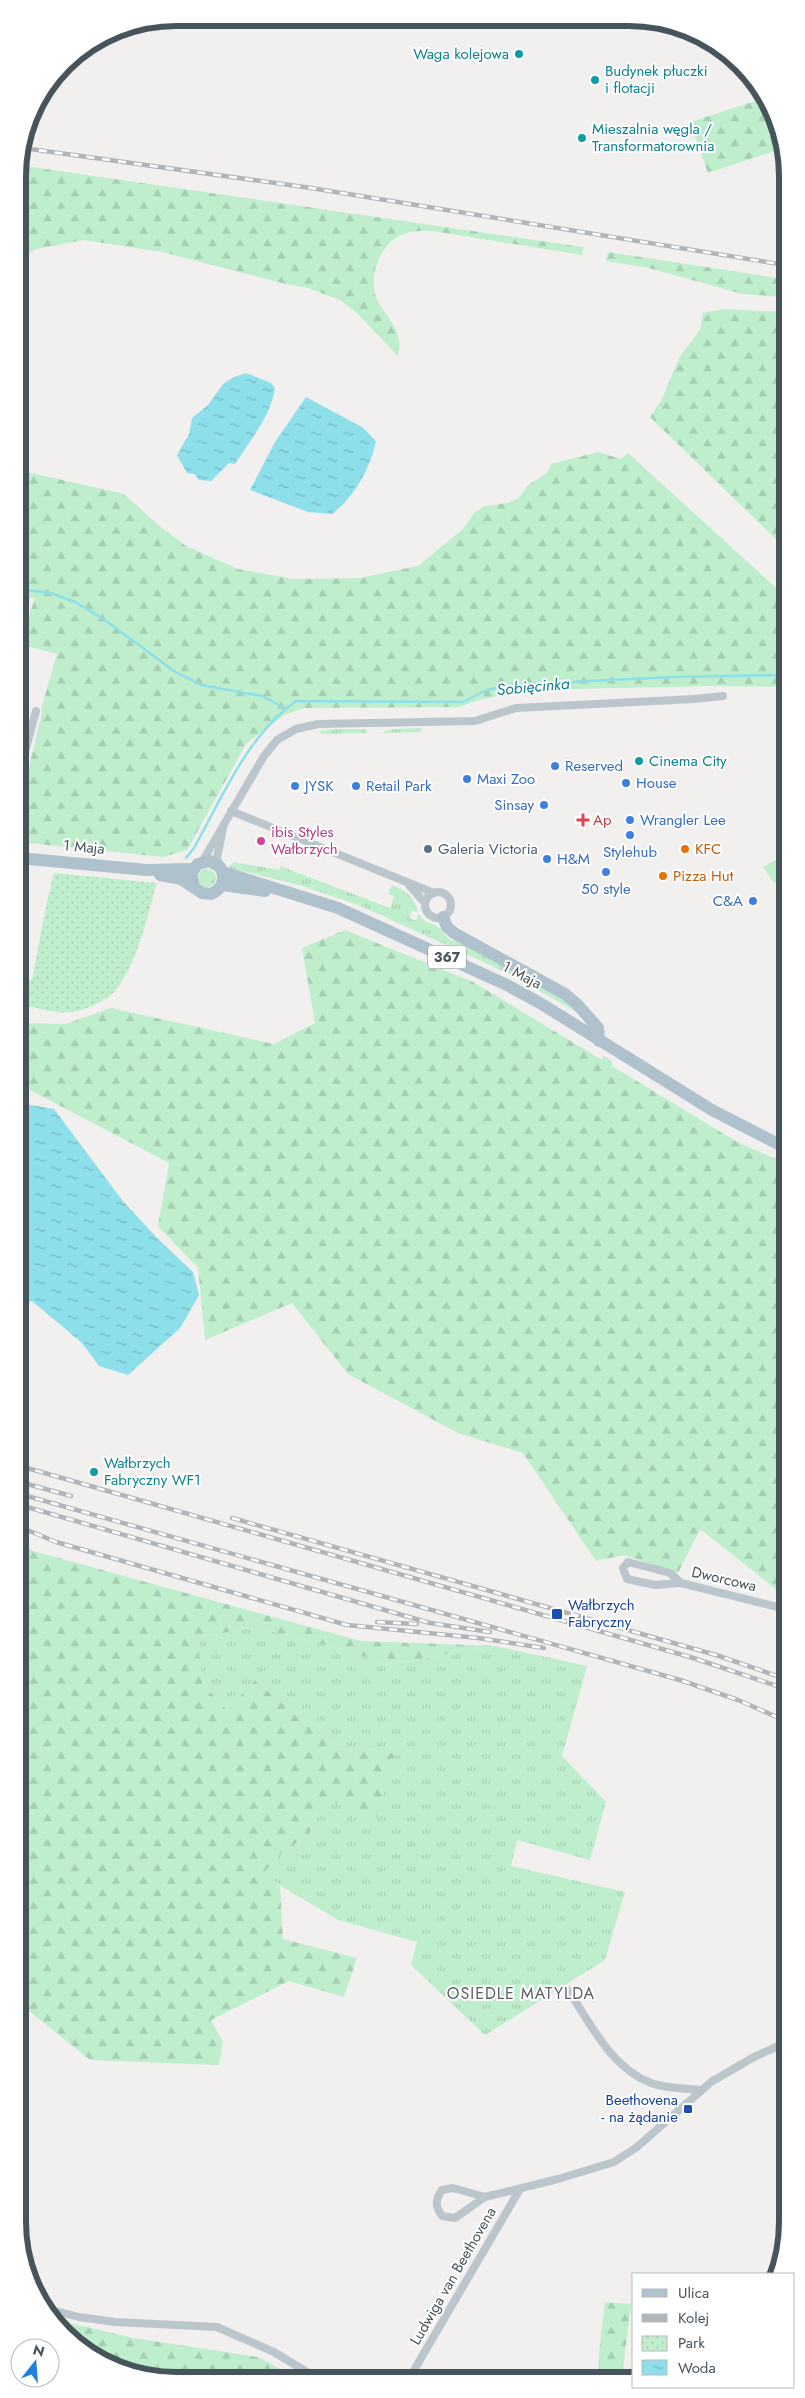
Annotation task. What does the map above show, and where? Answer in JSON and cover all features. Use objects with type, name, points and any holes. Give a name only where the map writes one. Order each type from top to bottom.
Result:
[{"type":"main road","name":"1 Maja","points":[[27,859],[146,870],[181,879],[194,887]]},
{"type":"main road","name":"367","points":[[194,887],[202,893],[211,894],[222,875],[210,861],[198,865]]},
{"type":"main road","name":"1 Maja","points":[[146,870],[198,865]]},
{"type":"main road","points":[[194,887],[191,878],[198,865]]},
{"type":"main road","name":"1 Maja","points":[[222,875],[338,908],[455,960],[540,1003],[712,1110],[779,1144]]},
{"type":"main road","points":[[443,917],[447,926],[454,933],[566,994],[598,1028],[599,1041]]},
{"type":"street","points":[[198,865],[232,812],[264,756],[277,740],[296,729],[318,724],[475,721],[516,708],[723,696]]},
{"type":"street","points":[[27,745],[36,711]]},
{"type":"street","points":[[232,812],[408,884],[445,895],[450,901],[449,912],[443,917],[434,918],[429,915],[425,904],[408,884]]},
{"type":"street","points":[[222,875],[217,858],[224,825]]},
{"type":"street","points":[[425,904],[427,898],[434,893]]},
{"type":"street","name":"Dworcowa","points":[[681,1583],[670,1574],[628,1562],[623,1568],[626,1578],[656,1585],[681,1583],[778,1606]]},
{"type":"street","points":[[568,1990],[612,2055],[627,2071],[652,2084],[701,2090]]},
{"type":"street","name":"Ludwiga van Beethovena","points":[[484,2198],[453,2188],[442,2190],[436,2199],[436,2208],[442,2216],[455,2218],[484,2198],[614,2162],[637,2147],[701,2090],[754,2057],[778,2046]]},
{"type":"street","name":"Ludwiga van Beethovena","points":[[413,2372],[520,2189]]},
{"type":"street","points":[[56,2311],[79,2317],[115,2322],[217,2327],[274,2352],[306,2372]]},
{"type":"green space","points":[[757,100],[771,128],[776,151],[708,173],[690,122]]},
{"type":"green space","points":[[27,166],[583,247],[582,255],[433,231],[414,231],[402,234],[382,252],[374,275],[377,300],[393,324],[398,336],[398,356],[358,314],[342,301],[308,288],[162,252],[84,240],[37,249],[27,254]]},
{"type":"green space","points":[[608,252],[779,278],[779,297],[742,294],[649,268],[606,261]]},
{"type":"green space","points":[[723,309],[779,312],[779,542],[650,417],[661,401],[680,356],[700,330],[703,313]]},
{"type":"green space","points":[[598,452],[621,459],[628,453],[779,590],[779,687],[713,686],[525,690],[479,700],[459,707],[304,708],[284,715],[246,744],[187,850],[163,857],[27,843],[27,776],[42,713],[41,709],[57,654],[27,646],[27,622],[35,598],[27,598],[27,472],[124,494],[162,528],[186,546],[238,569],[293,579],[360,578],[418,566],[463,529],[474,513],[485,506],[508,503],[519,498],[527,486],[547,473],[551,464]]},
{"type":"green space","points":[[422,728],[421,732],[380,733],[393,729]]},
{"type":"green space","points":[[365,729],[367,733],[322,734],[319,731]]},
{"type":"green space","points":[[779,858],[779,880],[774,883],[763,867]]},
{"type":"green space","points":[[233,862],[280,870],[280,866],[390,908],[394,896],[388,894],[392,885],[397,887],[409,895],[417,907],[418,912],[412,911],[410,918],[416,921],[418,913],[426,921],[438,927],[452,941],[455,940],[562,997],[582,1015],[503,971],[361,906],[299,885],[229,868]]},
{"type":"green space","points":[[207,869],[215,874],[216,878],[211,886],[207,887],[199,882],[198,878],[203,870]]},
{"type":"green space","points":[[54,873],[157,883],[140,941],[129,970],[113,993],[100,1002],[77,1011],[66,1013],[27,1006],[27,979],[32,980]]},
{"type":"green space","points":[[345,930],[473,982],[602,1060],[603,1056],[612,1061],[612,1066],[739,1143],[779,1160],[778,1591],[700,1529],[678,1573],[624,1555],[596,1561],[523,1453],[458,1433],[348,1374],[292,1303],[205,1340],[198,1268],[158,1226],[169,1163],[28,1089],[27,1023],[65,1024],[111,1008],[274,1044],[315,1023],[302,948]]},
{"type":"green space","points":[[26,1547],[33,1551],[361,1641],[495,1646],[385,1665],[350,1651],[254,1627],[198,1638],[202,1683],[227,1710],[255,1680],[327,1742],[396,1754],[377,1817],[323,1799],[310,1832],[281,1854],[262,1874],[280,1886],[283,1939],[357,1958],[344,1997],[289,1981],[211,2020],[223,2042],[219,2065],[90,2060],[26,2007]]},
{"type":"green space","points":[[254,1627],[350,1651],[385,1665],[495,1646],[587,1666],[562,1756],[606,1802],[590,1860],[517,1840],[511,1866],[625,1892],[605,1960],[485,2035],[411,1965],[417,1942],[338,1920],[261,1874],[281,1854],[310,1832],[323,1798],[396,1754],[327,1742],[255,1680],[227,1710],[202,1683],[198,1638]]},
{"type":"green space","points":[[605,2302],[631,2304],[623,2372],[599,2372],[598,2362]]},
{"type":"green space","points":[[65,2322],[134,2338],[258,2357],[286,2372],[177,2372],[147,2369],[101,2352],[85,2341]]},
{"type":"water","points":[[246,373],[271,383],[275,388],[265,418],[235,464],[229,463],[211,481],[199,480],[194,474],[187,473],[177,455],[189,434],[192,418],[208,405],[223,384],[234,377]]},
{"type":"water","points":[[306,397],[362,427],[376,441],[366,472],[348,499],[332,514],[308,512],[250,490],[275,442]]},
{"type":"water","points":[[27,1104],[54,1109],[122,1200],[157,1238],[193,1272],[199,1295],[180,1328],[128,1375],[99,1366],[82,1343],[32,1301],[26,1303]]},
{"type":"waterway","points":[[27,590],[51,593],[75,602],[102,618],[174,671],[201,685],[262,696],[285,708]]},
{"type":"waterway","name":"Sobięcinka","points":[[186,858],[194,848],[226,788],[250,749],[263,731],[296,701],[463,702],[487,690],[510,685],[672,677],[779,675]]},
{"type":"railway","points":[[29,149],[311,188],[779,264]]},
{"type":"railway","points":[[26,1468],[690,1657],[778,1686]]},
{"type":"railway","points":[[26,1484],[71,1496]]},
{"type":"railway","points":[[26,1496],[680,1680],[738,1700],[778,1718]]},
{"type":"railway","points":[[26,1507],[430,1623],[490,1632]]},
{"type":"railway","points":[[232,1518],[716,1655],[778,1676]]},
{"type":"railway","points":[[26,1530],[56,1542],[347,1625],[478,1638],[544,1648]]},
{"type":"railway","points":[[377,1622],[417,1624]]},
{"type":"place","name":"Waga kolejowa","points":[[519,54]]},
{"type":"place","name":"Budynek płuczki i flotacji","points":[[595,80]]},
{"type":"place","name":"Mieszalnia węgla / Transformatorownia","points":[[582,138]]},
{"type":"place","name":"Cinema City","points":[[639,761]]},
{"type":"place","name":"Reserved","points":[[555,766]]},
{"type":"place","name":"Maxi Zoo","points":[[467,779]]},
{"type":"place","name":"House","points":[[626,783]]},
{"type":"place","name":"JYSK","points":[[295,786]]},
{"type":"place","name":"Retail Park","points":[[356,786]]},
{"type":"place","name":"Sinsay","points":[[544,805]]},
{"type":"place","name":"Ap","points":[[583,820]]},
{"type":"place","name":"Wrangler Lee","points":[[630,820]]},
{"type":"place","name":"Stylehub","points":[[630,835]]},
{"type":"place","name":"ibis Styles Wałbrzych","points":[[261,841]]},
{"type":"place","name":"Galeria Victoria","points":[[428,849]]},
{"type":"place","name":"KFC","points":[[685,849]]},
{"type":"place","name":"H&M","points":[[547,859]]},
{"type":"place","name":"50 style","points":[[606,872]]},
{"type":"place","name":"Pizza Hut","points":[[663,876]]},
{"type":"place","name":"C&A","points":[[753,901]]},
{"type":"place","name":"Wałbrzych Fabryczny WF1","points":[[94,1472]]},
{"type":"place","name":"Wałbrzych Fabryczny","points":[[557,1614]]},
{"type":"place","name":"Beethovena - na żądanie","points":[[688,2109]]},
{"type":"district","name":"OSIEDLE MATYLDA","points":[[521,1993]]}]
